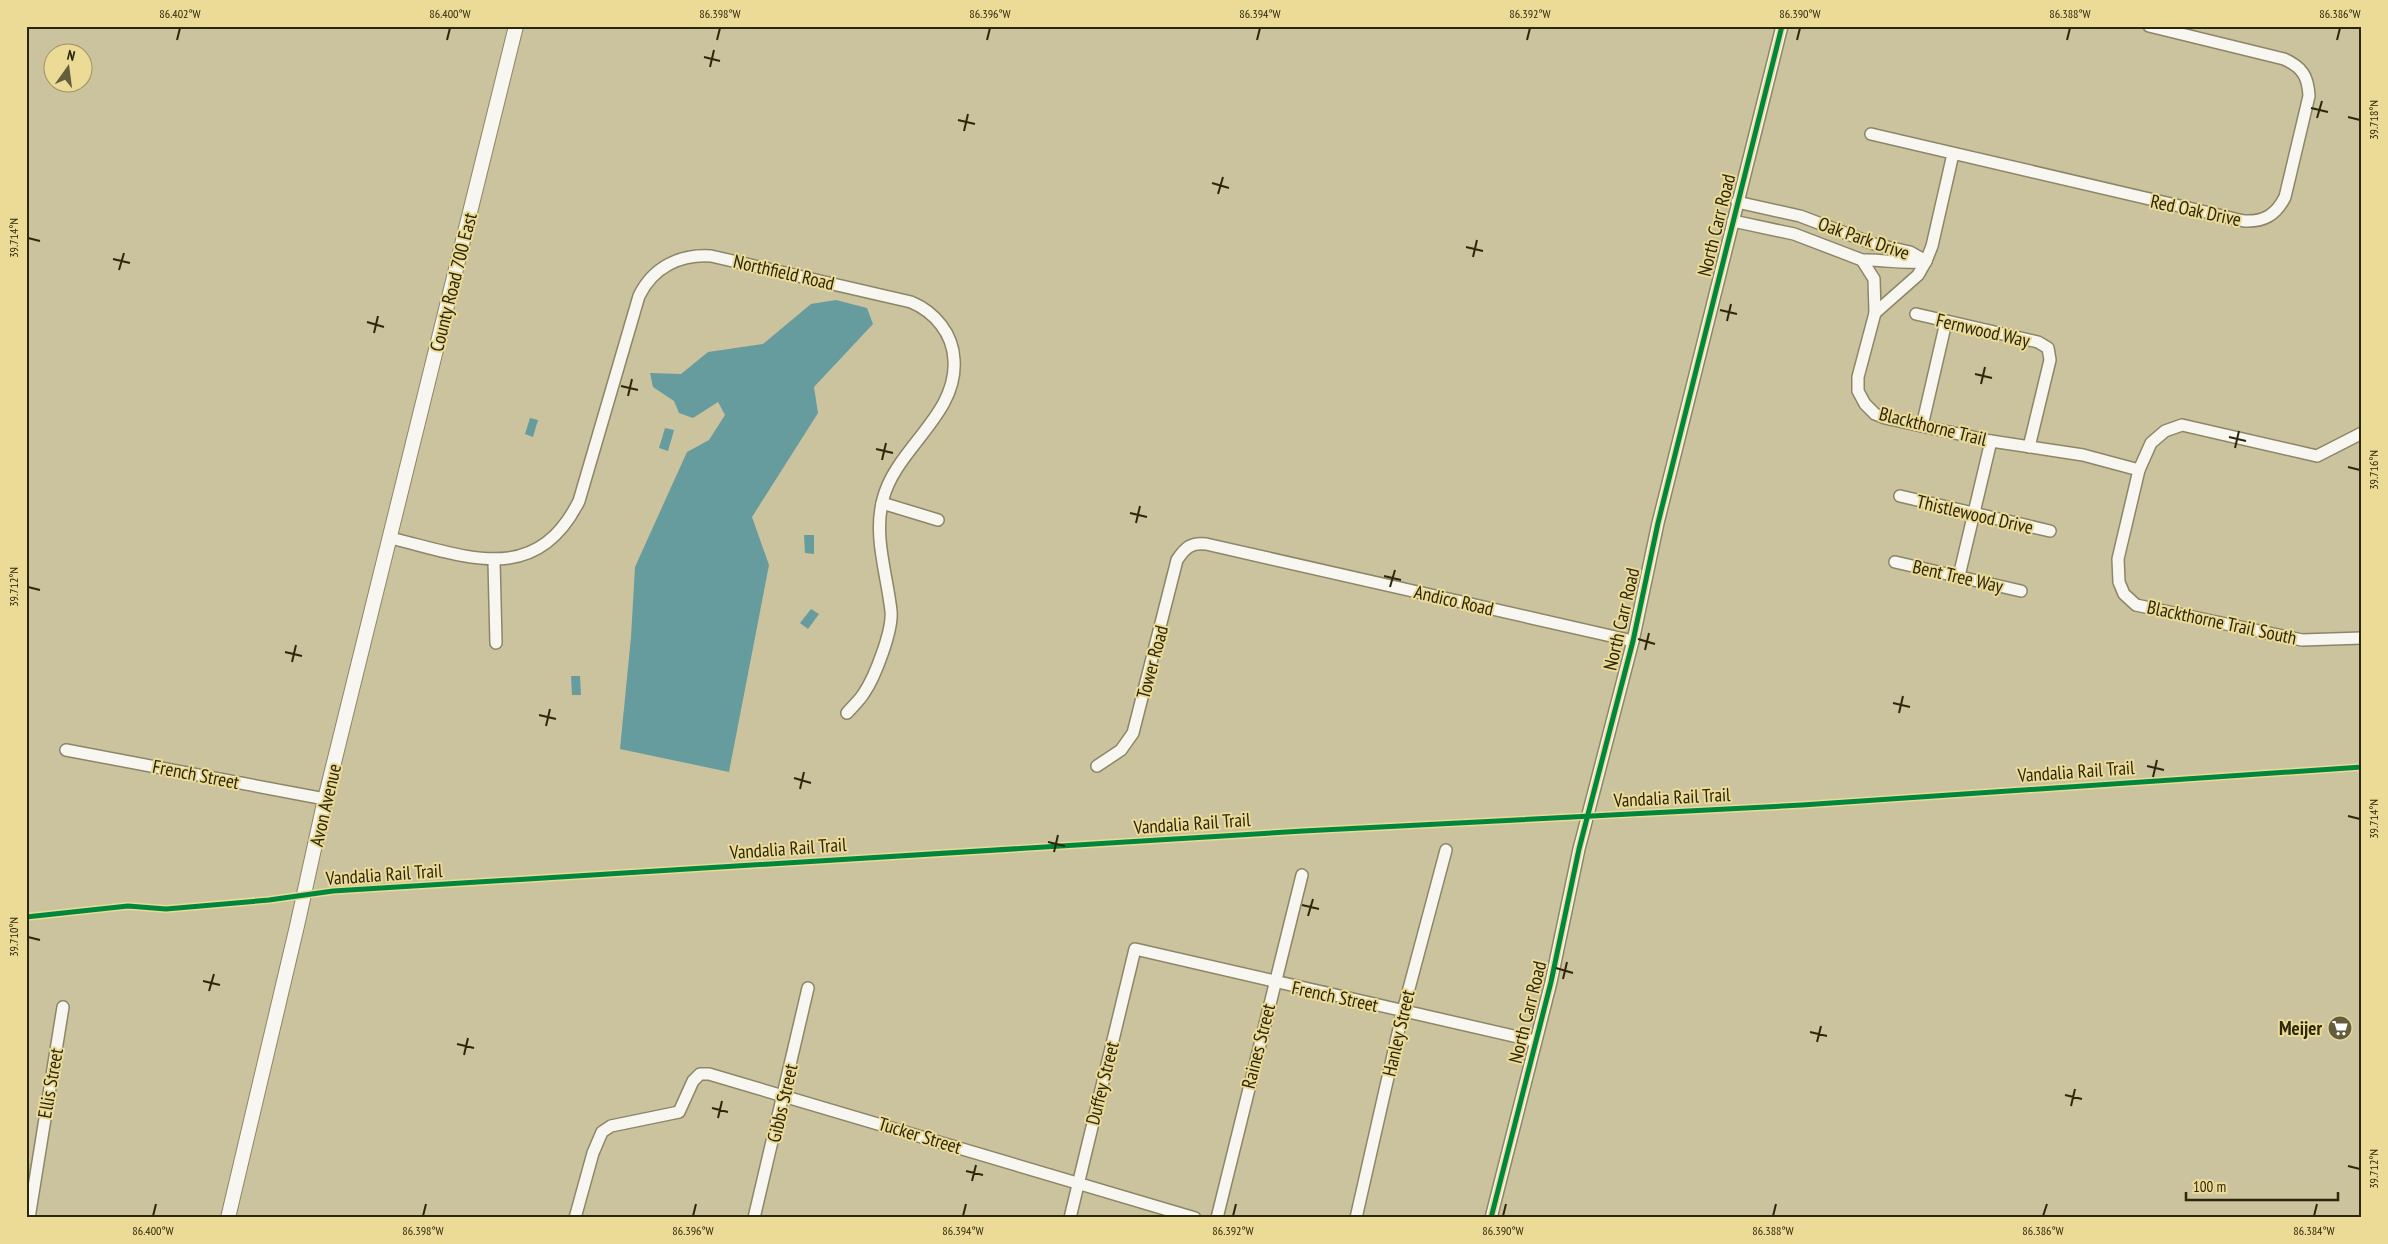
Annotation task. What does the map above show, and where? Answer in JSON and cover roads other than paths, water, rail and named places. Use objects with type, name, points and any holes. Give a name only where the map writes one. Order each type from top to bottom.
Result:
[{"type":"main road","name":"County Road 700 East","points":[[390,538],[516,26]]},
{"type":"main road","name":"Avon Avenue","points":[[228,1218],[298,926],[325,800],[390,538]]},
{"type":"street","name":"North Carr Road","points":[[1492,1218],[1550,982],[1579,849],[1632,641],[1657,526],[1782,26]]},
{"type":"street","name":"Red Oak Drive","points":[[1871,134],[2244,221],[2258,222],[2268,218],[2280,208],[2285,197],[2309,96],[2308,83],[2304,72],[2296,64],[2284,59],[2190,31],[2149,26]]},
{"type":"street","points":[[1875,313],[1918,275],[1926,261],[1932,246],[1953,154]]},
{"type":"street","name":"Oak Park Drive","points":[[1737,202],[1800,216],[1874,244],[1910,252],[1926,261]]},
{"type":"street","name":"Oak Park Drive","points":[[1732,221],[1794,234],[1862,260],[1873,259],[1909,264],[1926,261]]},
{"type":"street","name":"Northfield Road","points":[[390,538],[494,561],[516,557],[541,546],[563,527],[579,501],[639,296],[649,280],[657,272],[675,261],[692,256],[711,256],[900,299],[920,306],[940,324],[952,346],[954,360],[953,382],[937,414],[896,467],[882,504],[879,533],[891,613],[890,627],[887,640],[865,693],[846,713]]},
{"type":"street","name":"Oak Park Drive","points":[[1862,260],[1874,280],[1875,313]]},
{"type":"street","name":"Blackthorne Trail","points":[[1875,313],[1858,377],[1858,391],[1864,404],[1875,414],[1991,441],[2083,455],[2139,470]]},
{"type":"street","name":"Fernwood Way","points":[[1916,314],[2038,342],[2048,348],[2050,360],[2029,447]]},
{"type":"street","points":[[1922,426],[1946,322]]},
{"type":"street","name":"Blackthorne Trail South","points":[[2362,433],[2317,456],[2182,425],[2165,431],[2151,443],[2139,470],[2118,559],[2119,582],[2124,594],[2136,605],[2302,640],[2362,638]]},
{"type":"street","points":[[1959,576],[1991,441]]},
{"type":"street","name":"Thistlewood Drive","points":[[1900,496],[2050,531]]},
{"type":"street","points":[[882,504],[938,520]]},
{"type":"street","name":"Andico Road","points":[[1188,546],[1199,543],[1206,544],[1632,641]]},
{"type":"street","name":"Tower Road","points":[[1097,766],[1121,750],[1132,734],[1177,560],[1188,546]]},
{"type":"street","points":[[494,561],[496,643]]},
{"type":"street","name":"Bent Tree Way","points":[[1895,562],[2021,591]]},
{"type":"street","name":"French Street","points":[[66,750],[325,800]]},
{"type":"street","name":"Hanley Street","points":[[1356,1218],[1403,1011],[1446,850]]},
{"type":"street","name":"Raines Street","points":[[1217,1218],[1302,875]]},
{"type":"street","name":"French Street","points":[[1135,949],[1535,1041]]},
{"type":"street","name":"Duffey Street","points":[[1070,1218],[1135,949]]},
{"type":"street","name":"Gibbs Street","points":[[754,1218],[808,988]]},
{"type":"street","name":"Ellis Street","points":[[29,1218],[32,1161],[63,1007]]},
{"type":"street","name":"Tucker Street","points":[[576,1218],[593,1153],[602,1132],[611,1126],[679,1112],[693,1081],[700,1074],[709,1074],[784,1094],[1195,1218]]},
{"type":"water","points":[[836,300],[867,308],[873,324],[814,387],[818,413],[752,517],[769,565],[729,772],[620,749],[631,637],[635,567],[687,452],[709,440],[725,415],[718,402],[693,418],[679,413],[674,401],[653,387],[650,373],[681,374],[708,352],[763,344],[811,304]]},
{"type":"water","points":[[530,418],[538,420],[533,437],[525,434]]},
{"type":"water","points":[[665,428],[674,430],[668,451],[659,448]]},
{"type":"water","points":[[804,535],[814,535],[814,554],[805,553]]},
{"type":"water","points":[[811,609],[819,614],[808,629],[800,623]]},
{"type":"water","points":[[571,676],[580,676],[581,695],[572,695]]},
{"type":"place","name":"Meijer","points":[[2340,1028]]}]
